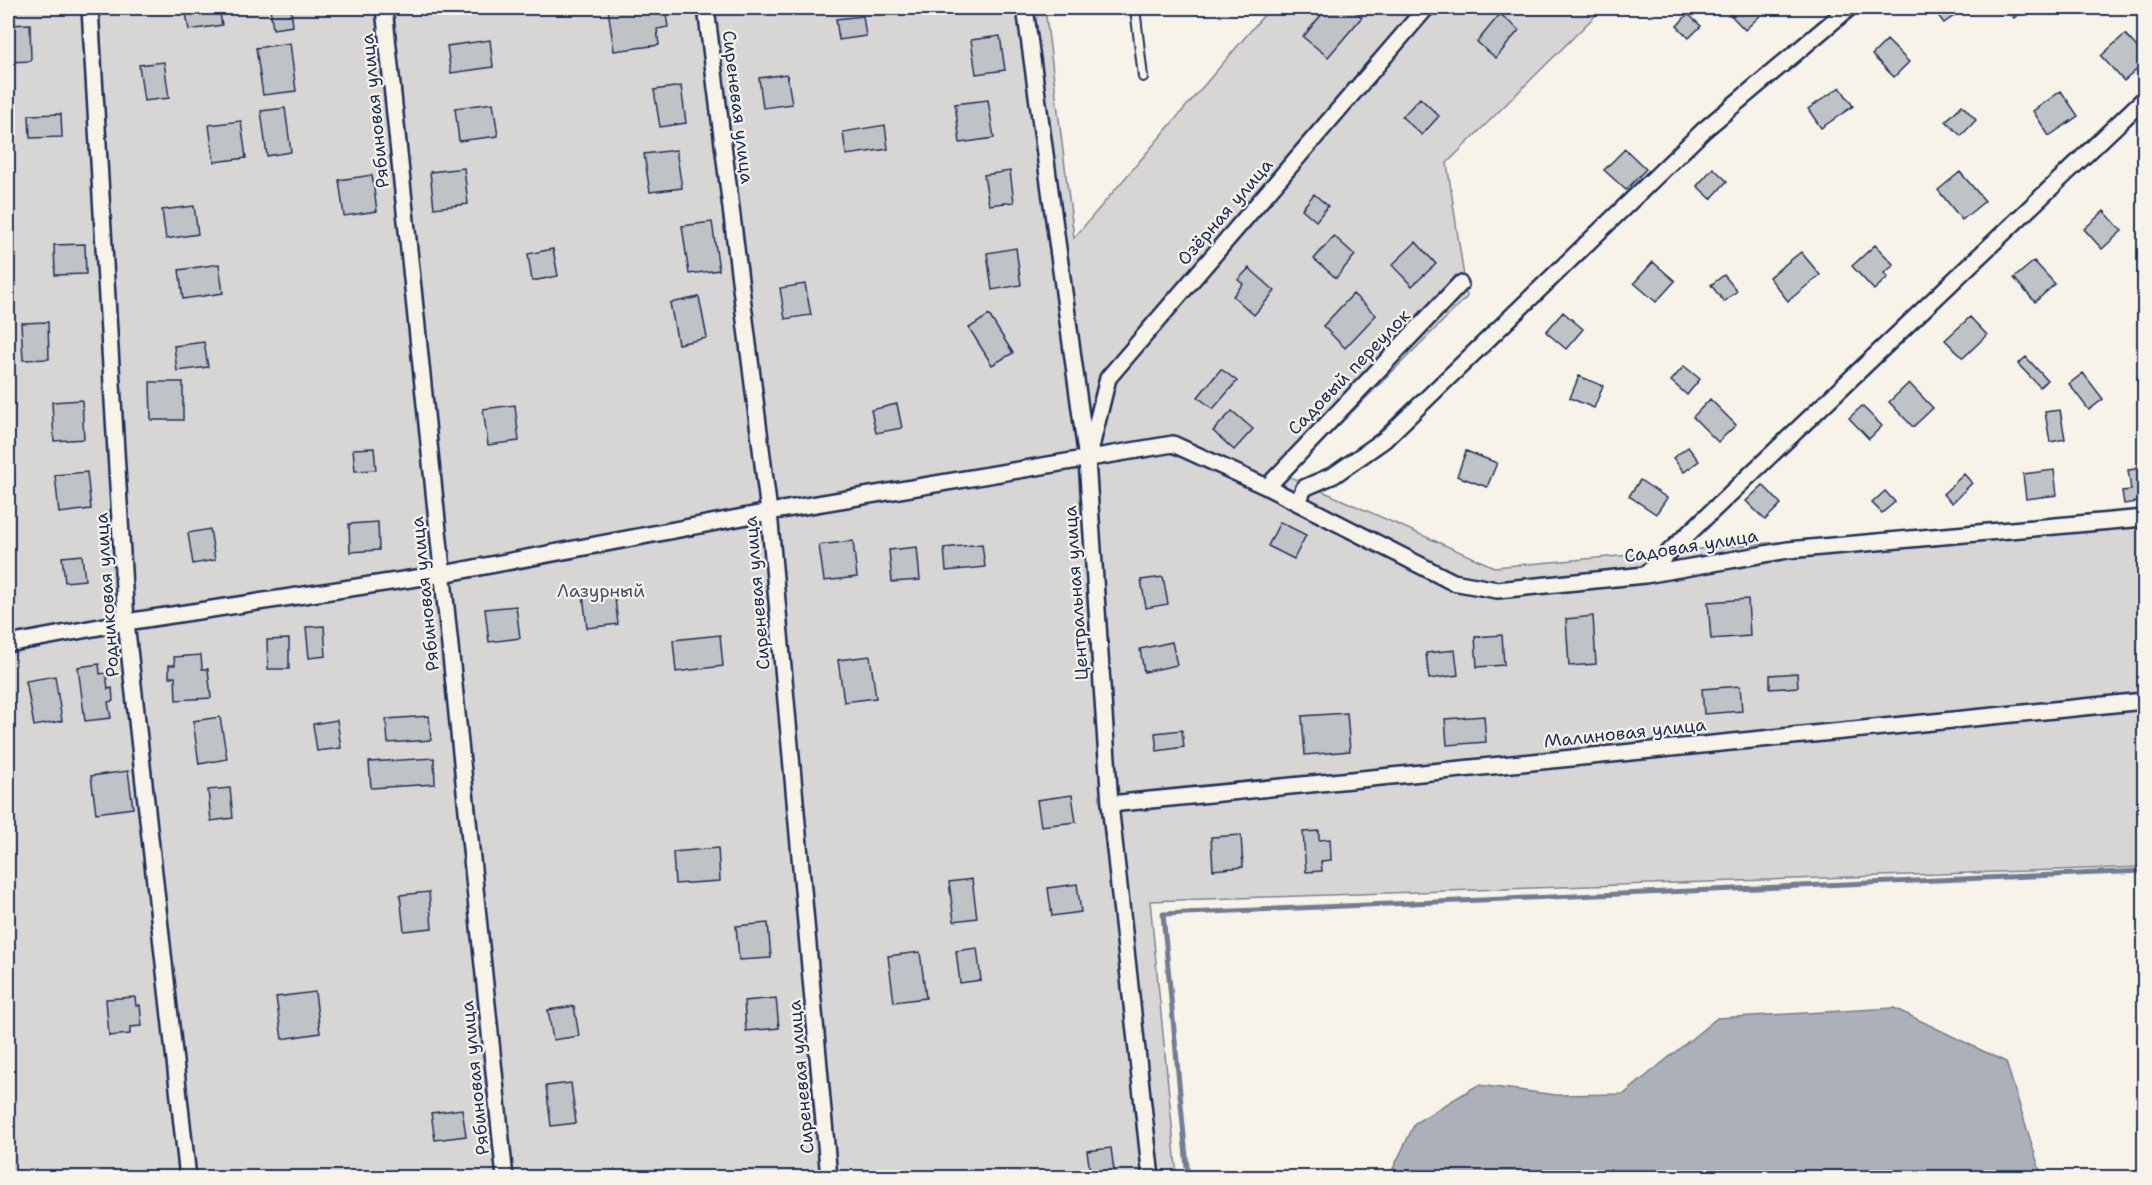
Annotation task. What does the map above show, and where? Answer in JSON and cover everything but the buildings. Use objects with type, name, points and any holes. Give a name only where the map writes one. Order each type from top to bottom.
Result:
[{"type":"street","name":"Родниковая улица","points":[[90,8],[126,622],[188,1178]]},
{"type":"street","name":"Рябиновая улица","points":[[384,8],[505,1178]]},
{"type":"street","name":"Сиреневая улица","points":[[706,8],[769,512],[829,1178]]},
{"type":"street","name":"Центральная улица","points":[[1025,8],[1087,460],[1110,804],[1151,1178]]},
{"type":"street","name":"Озёрная улица","points":[[1087,460],[1108,378],[1426,8]]},
{"type":"street","points":[[1298,503],[1304,488],[1334,475],[1383,440],[1704,130],[1849,8]]},
{"type":"street","points":[[1645,575],[2145,99]]},
{"type":"street","name":"Садовый переулок","points":[[1267,487],[1460,284]]},
{"type":"street","name":"Садовая улица","points":[[8,644],[126,622],[443,574],[769,512],[1173,444],[1267,487],[1453,582],[1497,590],[1645,575],[1788,550],[2145,518]]},
{"type":"street","name":"Малиновая улица","points":[[1110,804],[2145,701]]},
{"type":"lane","points":[[1136,8],[1143,77]]},
{"type":"green space","name":"Лазурный","points":[[8,8],[1045,8],[1074,238],[1270,8],[1603,8],[1447,163],[1467,297],[1288,476],[1494,567],[2144,510],[2144,867],[1150,901],[1177,1177],[8,1177]]},
{"type":"shaded area","points":[[1894,1008],[2006,1062],[2042,1177],[1389,1177],[1415,1123],[1478,1085],[1556,1095],[1624,1094],[1717,1018]]},
{"type":"waterway","points":[[1188,1178],[1163,914],[2144,871]]}]
